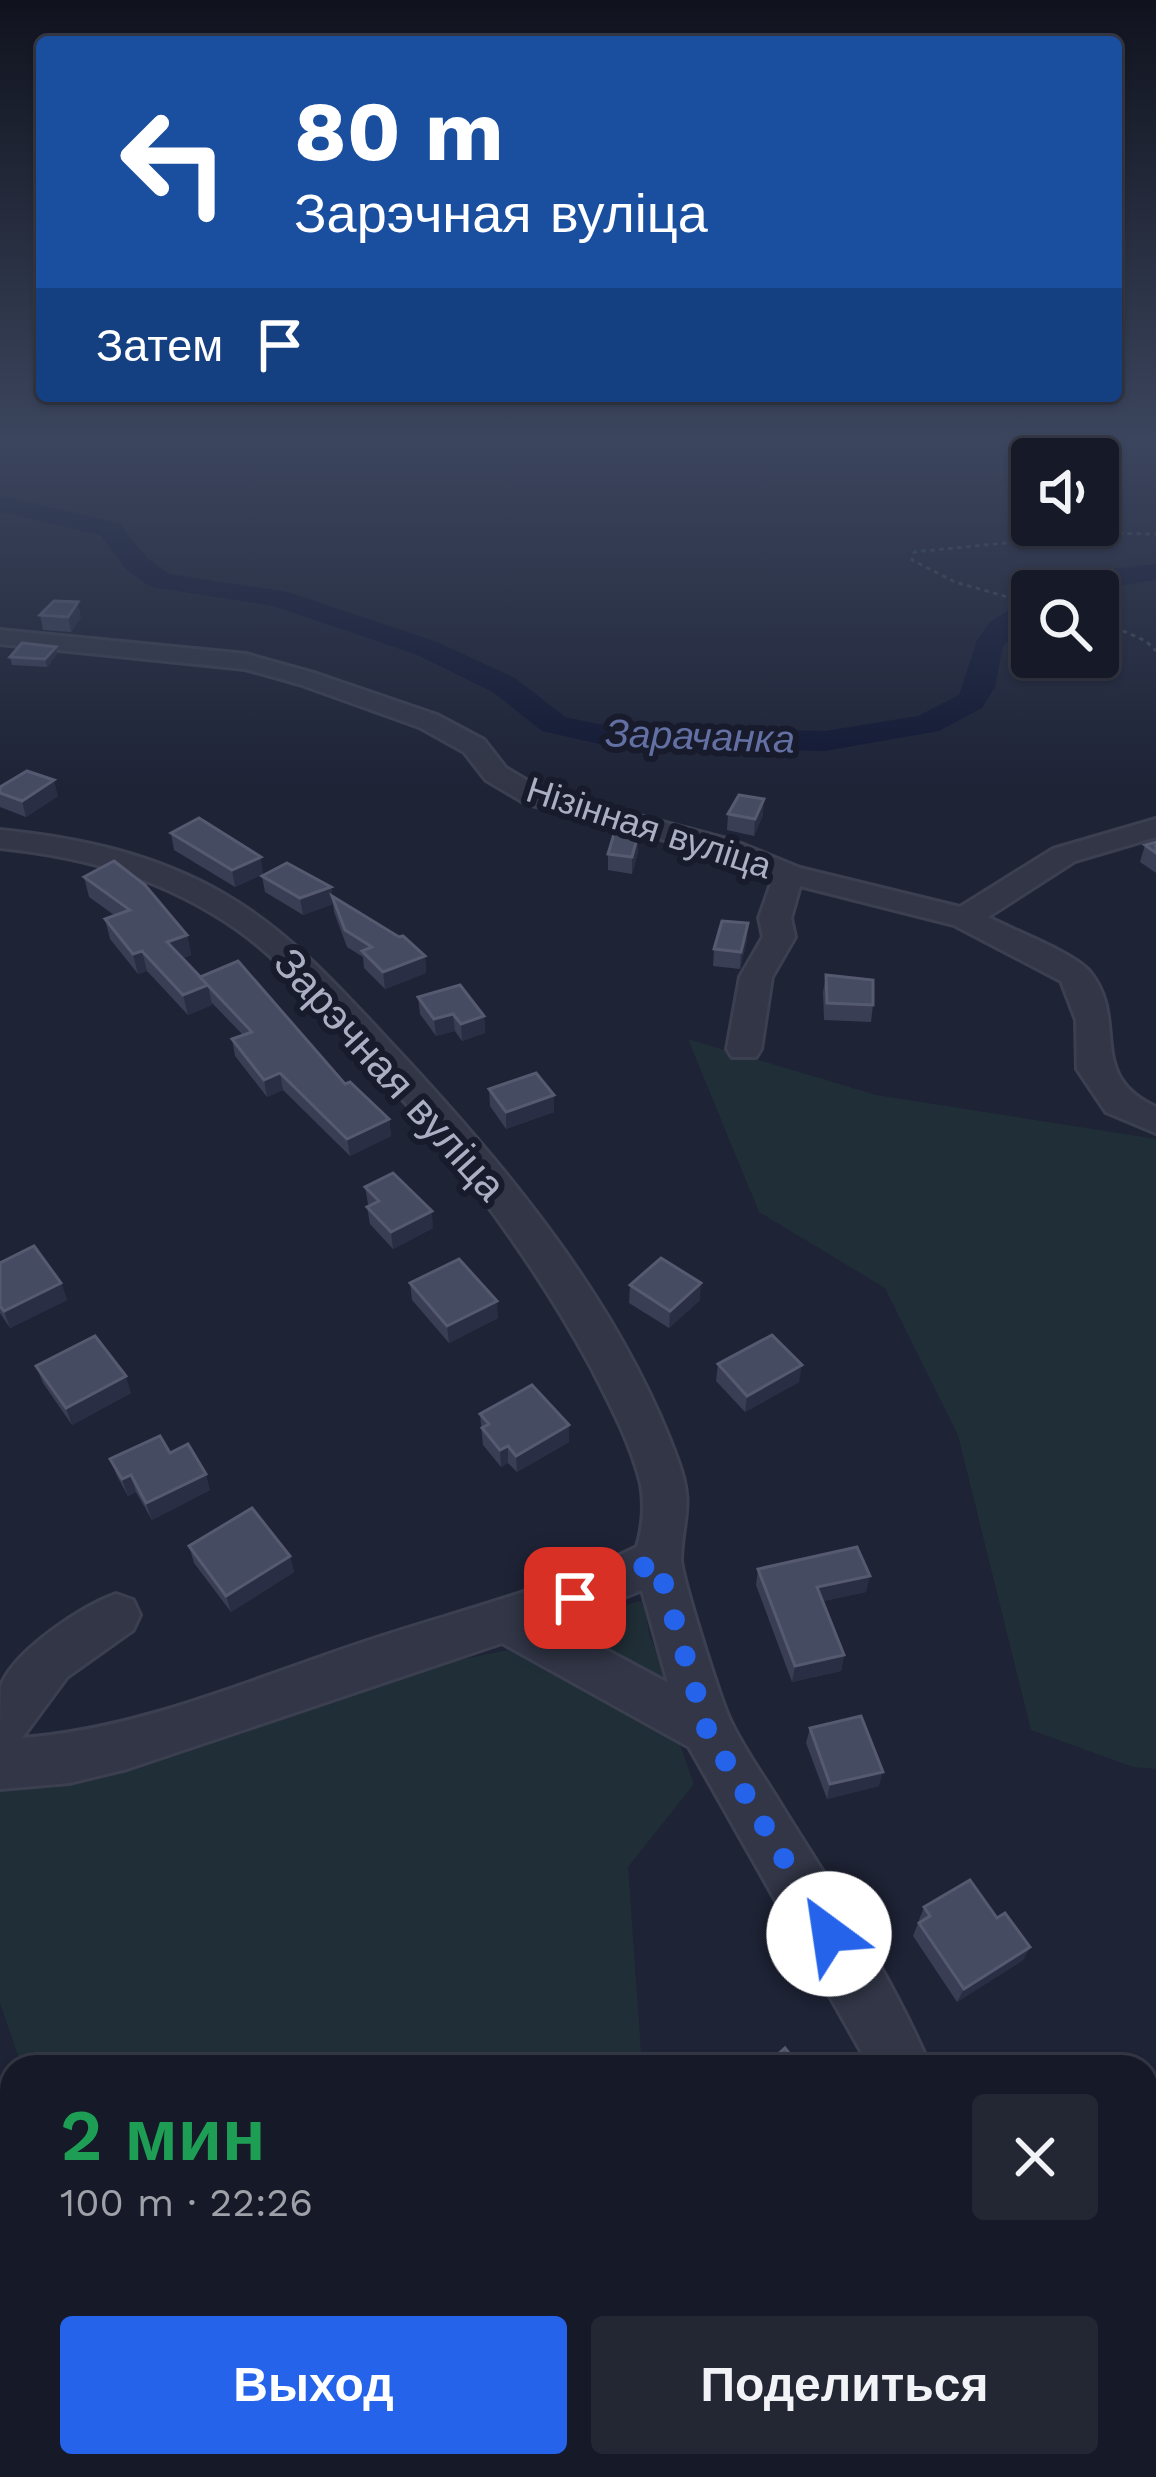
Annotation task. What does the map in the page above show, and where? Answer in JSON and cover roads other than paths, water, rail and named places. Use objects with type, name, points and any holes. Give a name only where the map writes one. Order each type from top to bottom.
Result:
[{"type":"street","name":"Нізінная вуліца","points":[[0,638],[246,662],[428,722],[474,746],[496,774],[535,797],[724,847],[789,874],[965,918],[1075,975],[1094,1020],[1094,1069],[1119,1104],[1156,1121]]},
{"type":"street","points":[[965,918],[1064,855],[1156,828]]},
{"type":"street","name":"Зарэчная вуліца","points":[[0,839],[96,849],[159,872],[251,925],[336,1006],[448,1126],[517,1213],[580,1309],[630,1400],[663,1482],[668,1524],[657,1561]]},
{"type":"street","points":[[744,1049],[756,977],[779,937],[775,918],[789,874]]},
{"type":"street","points":[[0,1764],[88,1755],[238,1712],[371,1662],[511,1623],[608,1586],[657,1561],[707,1730],[896,2055]]},
{"type":"street","points":[[0,1726],[50,1661],[116,1616]]},
{"type":"street","points":[[511,1623],[707,1730]]},
{"type":"waterway","name":"Зарачанка","points":[[131,557],[161,581],[278,598],[426,648],[504,685],[554,724],[608,736],[825,741],[927,724],[971,701],[988,646],[1011,620]]},
{"type":"waterway","name":"Зарачанка","points":[[1119,577],[1156,572]]}]
